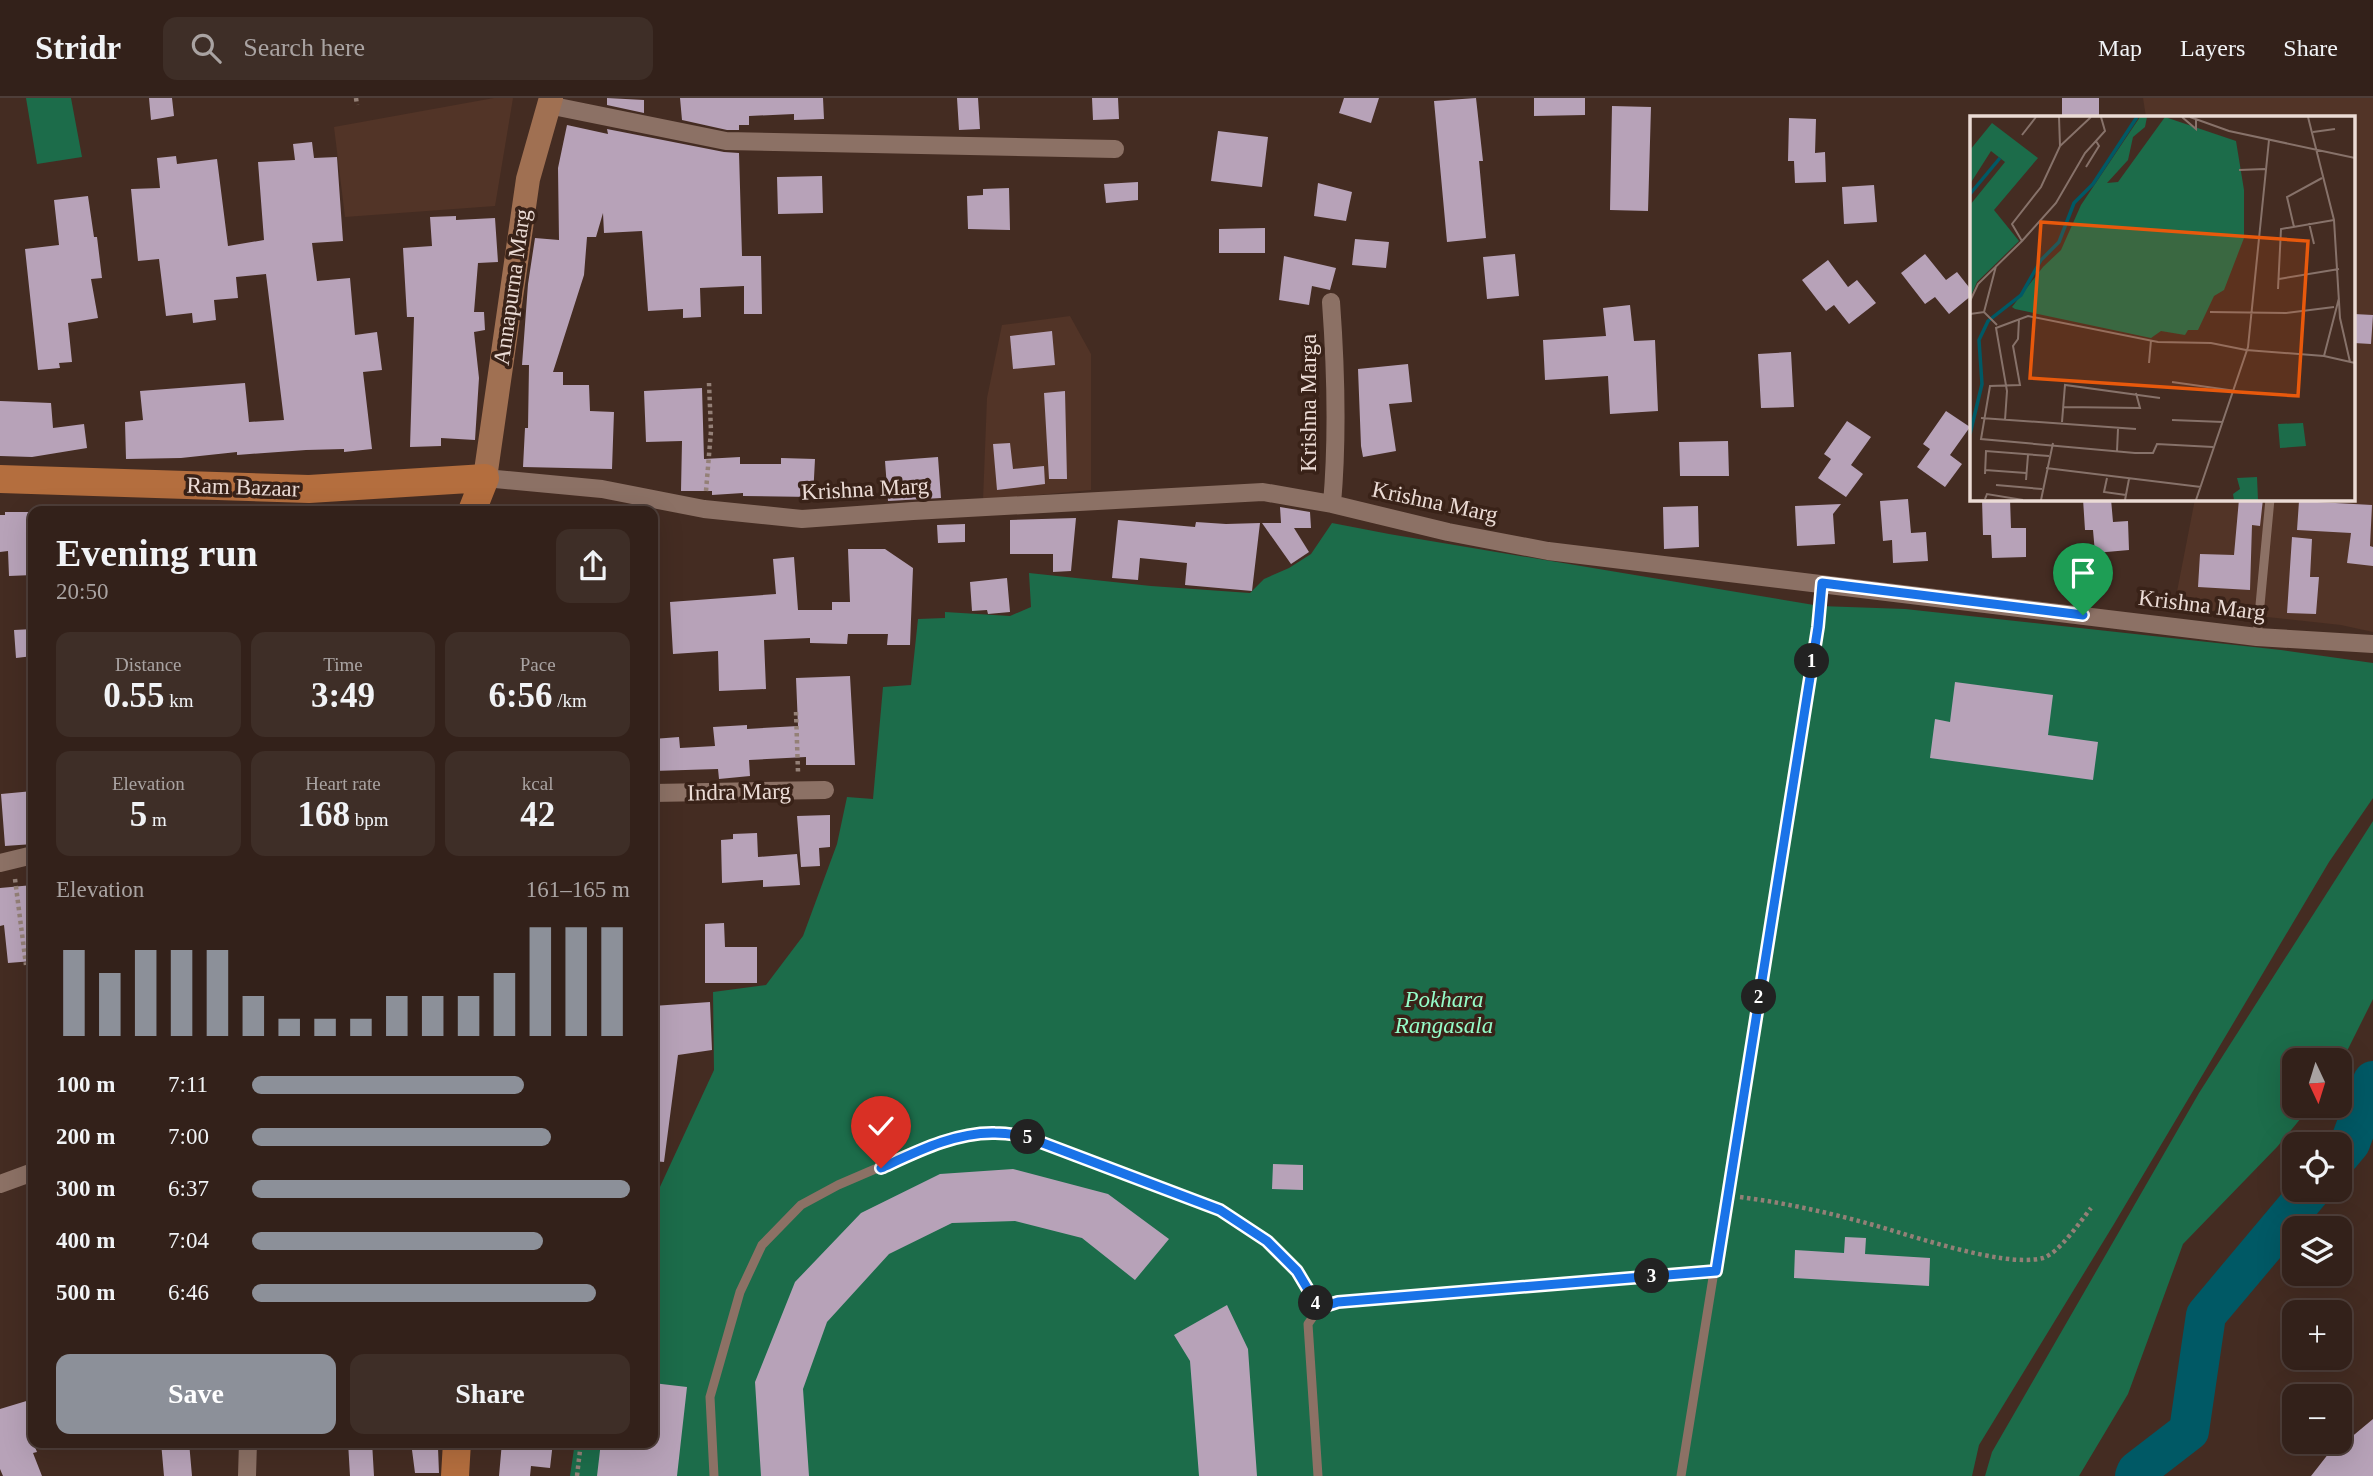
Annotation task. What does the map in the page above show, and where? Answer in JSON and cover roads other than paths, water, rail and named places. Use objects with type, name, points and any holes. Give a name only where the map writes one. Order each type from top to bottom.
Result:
[{"type":"main road","name":"Annapurna Marg","points":[[485,478],[528,179],[549,102]]},
{"type":"main road","name":"Ram Bazaar","points":[[0,479],[309,489],[485,478]]},
{"type":"main road","points":[[472,506],[485,478]]},
{"type":"main road","points":[[454,1476],[456,1448]]},
{"type":"street","points":[[549,102],[726,141],[1115,149]]},
{"type":"street","name":"Krishna Marga","points":[[1331,303],[1337,382],[1332,504]]},
{"type":"street","name":"Krishna Marg","points":[[485,478],[602,489],[704,509],[802,519],[1263,492],[1332,504],[1448,532],[1548,551],[2257,637],[2373,644]]},
{"type":"street","name":"Indra Marg","points":[[658,793],[825,790]]},
{"type":"street","points":[[6,862],[28,856]]},
{"type":"street","points":[[0,1184],[28,1174]]},
{"type":"street","points":[[247,1476],[248,1448]]},
{"type":"lane","points":[[2257,637],[2270,500]]},
{"type":"lane","points":[[1682,1476],[1818,627],[1822,583]]},
{"type":"lane","points":[[714,1476],[710,1397],[740,1292],[762,1245],[801,1205],[838,1185],[931,1145],[994,1132],[1027,1137],[1220,1210],[1267,1241],[1297,1271],[1319,1308]]},
{"type":"lane","points":[[1318,1476],[1308,1324],[1319,1308],[1338,1302],[1716,1271]]},
{"type":"waterway","points":[[2352,1138],[2373,1081]]},
{"type":"waterway","points":[[2135,1476],[2137,1471],[2189,1431],[2206,1315],[2301,1202]]},
{"type":"park label","name":"Pokhara Rangasala","points":[[1444,1012]]}]
